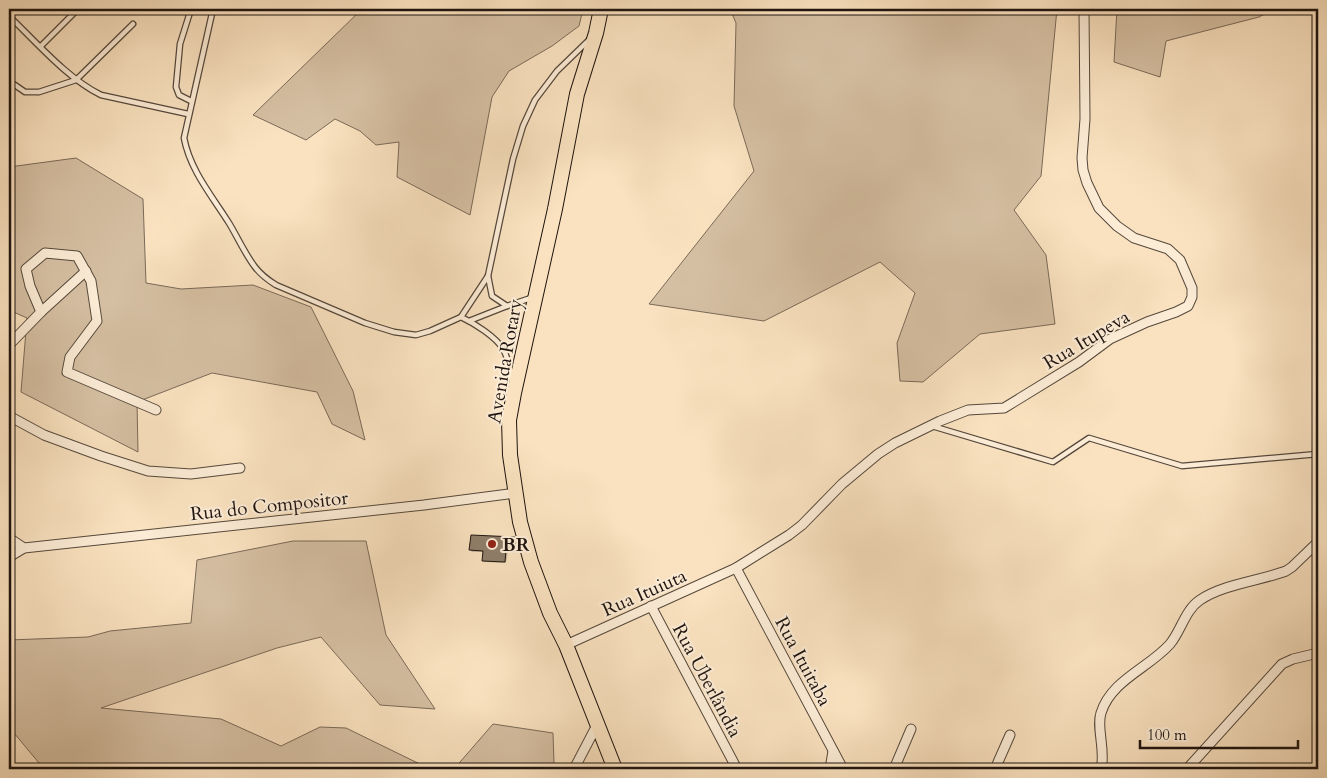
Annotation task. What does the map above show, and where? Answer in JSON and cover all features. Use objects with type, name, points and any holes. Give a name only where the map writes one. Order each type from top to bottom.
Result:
[{"type":"main road","name":"Avenida Rotary","points":[[601,9],[596,33],[577,94],[555,209],[509,420],[510,455],[520,522],[531,562],[550,613],[566,645],[615,769]]},
{"type":"street","name":"Rua Itupeva","points":[[736,568],[802,525],[842,484],[878,454],[895,443],[968,410],[1004,408],[1079,362],[1110,339],[1188,306],[1192,297],[1190,281],[1180,260],[1168,249],[1134,238],[1113,223],[1099,208],[1087,183],[1082,158],[1085,119],[1084,9]]},
{"type":"street","points":[[41,312],[30,286],[26,269],[44,252],[77,256],[91,281],[97,321],[70,357],[67,372],[156,410]]},
{"type":"street","points":[[9,344],[86,271]]},
{"type":"street","points":[[9,416],[52,438],[148,471],[191,474],[240,468]]},
{"type":"street","name":"Rua do Compositor","points":[[24,548],[424,505],[516,493]]},
{"type":"street","points":[[9,538],[24,548],[9,557]]},
{"type":"street","points":[[1101,769],[1103,758],[1100,718],[1108,699],[1119,685],[1169,645],[1193,607],[1200,600],[1222,590],[1286,571],[1318,542]]},
{"type":"street","name":"Rua Ituiuta","points":[[566,645],[736,568]]},
{"type":"street","name":"Rua Ituitaba","points":[[736,568],[843,769]]},
{"type":"street","name":"Rua Uberlândia","points":[[651,606],[737,769]]},
{"type":"street","points":[[1187,769],[1282,664],[1292,659],[1318,653]]},
{"type":"street","points":[[574,769],[598,725]]},
{"type":"street","points":[[894,769],[911,728]]},
{"type":"street","points":[[995,769],[1010,735]]},
{"type":"street","points":[[830,769],[833,751]]},
{"type":"lane","points":[[41,46],[78,9]]},
{"type":"lane","points":[[191,9],[180,44],[176,87],[180,95],[191,101]]},
{"type":"lane","points":[[213,9],[184,138],[186,150],[192,164],[250,260],[264,277],[276,284],[348,315],[394,332],[416,335],[461,317],[488,276],[513,159],[523,126],[536,100],[557,71],[596,33]]},
{"type":"lane","points":[[9,16],[76,80],[88,89],[101,95],[188,114]]},
{"type":"lane","points":[[9,81],[25,92],[39,92],[76,80],[133,24]]},
{"type":"lane","points":[[488,276],[492,296],[507,306]]},
{"type":"lane","points":[[469,321],[535,297]]},
{"type":"lane","points":[[461,317],[469,321],[502,348],[508,360],[514,393]]},
{"type":"lane","points":[[930,426],[1053,462],[1089,438],[1182,466],[1318,454]]},
{"type":"shaded area","points":[[362,9],[583,9],[579,26],[552,46],[509,71],[492,97],[470,215],[397,177],[399,142],[376,145],[360,131],[335,119],[306,140],[253,115]]},
{"type":"shaded area","points":[[730,9],[1057,9],[1041,176],[1014,210],[1046,255],[1055,324],[980,334],[923,382],[900,381],[897,343],[915,293],[880,262],[764,321],[649,304],[754,171],[734,106],[736,23]]},
{"type":"shaded area","points":[[1117,9],[1274,9],[1259,17],[1166,41],[1160,77],[1114,62]]},
{"type":"shaded area","points":[[76,158],[143,199],[146,283],[181,289],[253,285],[311,307],[353,391],[365,440],[332,424],[317,392],[212,373],[137,402],[138,452],[21,392],[27,318],[9,310],[9,167]]},
{"type":"shaded area","points":[[293,541],[366,541],[386,635],[435,709],[380,705],[321,637],[277,648],[101,708],[221,719],[281,746],[320,727],[346,728],[430,769],[44,769],[9,727],[9,640],[88,637],[110,631],[191,623],[197,560]]},
{"type":"shaded area","points":[[493,724],[553,733],[554,763],[552,769],[454,769]]},
{"type":"building","name":"BR","points":[[471,535],[515,537],[515,551],[506,550],[505,562],[482,561],[483,551],[469,550]]},
{"type":"place","name":"BR","points":[[492,544]]}]
